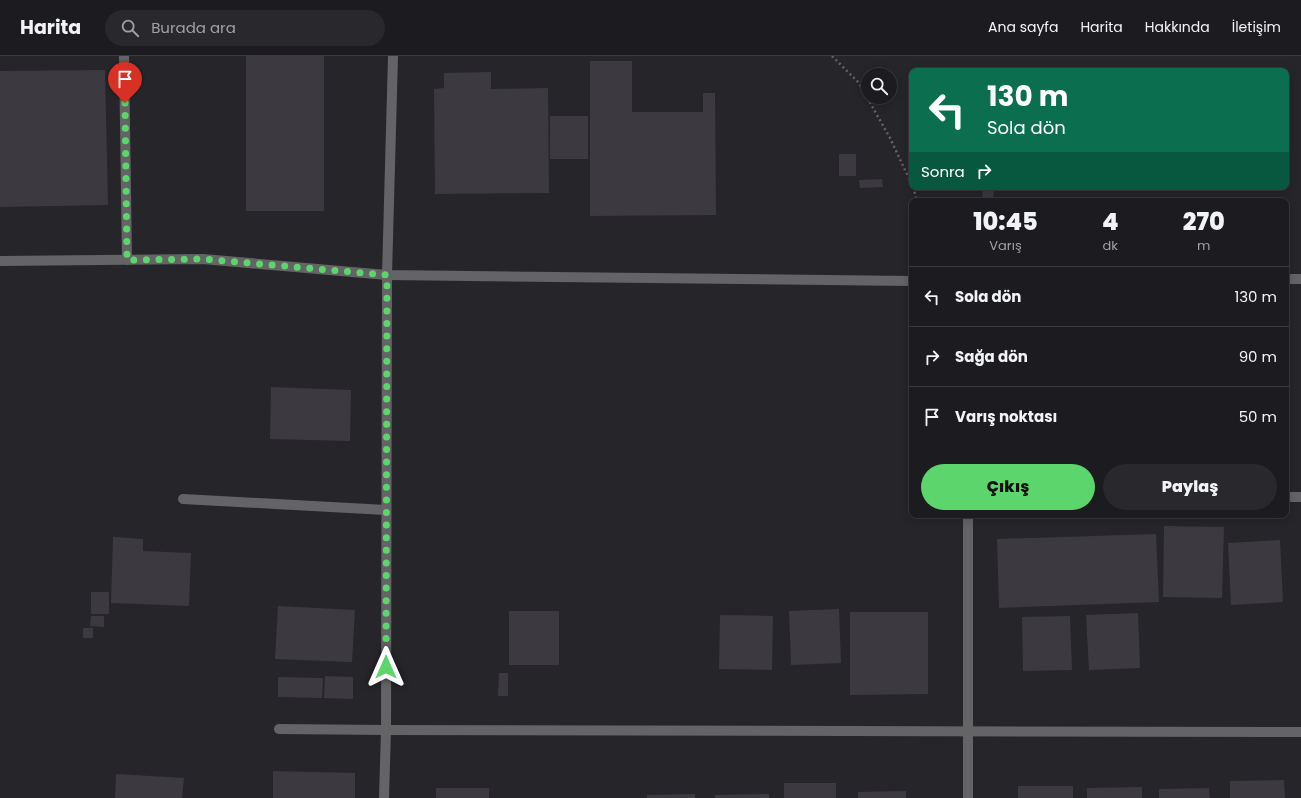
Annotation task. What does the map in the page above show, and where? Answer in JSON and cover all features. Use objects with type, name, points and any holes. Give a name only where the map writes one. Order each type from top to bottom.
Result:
[{"type":"street","points":[[124,56],[127,260]]},
{"type":"street","points":[[384,798],[386,730],[387,275],[393,56]]},
{"type":"street","points":[[0,261],[203,259],[387,275],[909,281]]},
{"type":"street","points":[[1289,280],[1301,279]]},
{"type":"street","points":[[1289,497],[1301,497]]},
{"type":"street","points":[[183,499],[386,510]]},
{"type":"street","points":[[968,518],[968,798]]},
{"type":"street","points":[[279,729],[1301,732]]},
{"type":"path","points":[[832,56],[859,83],[890,138],[909,179]]},
{"type":"building","points":[[246,56],[324,56],[324,211],[246,211]]},
{"type":"building","points":[[590,61],[632,61],[632,112],[703,112],[703,93],[715,93],[716,215],[590,216]]},
{"type":"building","points":[[105,70],[108,205],[0,207],[0,71]]},
{"type":"building","points":[[491,72],[491,89],[548,88],[549,193],[435,194],[434,89],[444,88],[444,73]]},
{"type":"building","points":[[550,116],[588,116],[588,159],[550,159]]},
{"type":"building","points":[[839,154],[856,154],[856,176],[839,176]]},
{"type":"building","points":[[882,179],[883,187],[860,188],[859,180]]},
{"type":"building","points":[[983,190],[994,190],[993,198],[982,198]]},
{"type":"building","points":[[271,387],[351,390],[350,441],[270,439]]},
{"type":"building","points":[[1164,526],[1224,527],[1222,598],[1163,597]]},
{"type":"building","points":[[1156,534],[1159,602],[999,608],[997,539]]},
{"type":"building","points":[[113,537],[143,539],[143,551],[191,553],[189,606],[111,603]]},
{"type":"building","points":[[1280,540],[1283,602],[1231,605],[1228,543]]},
{"type":"building","points":[[91,592],[109,592],[109,614],[91,614]]},
{"type":"building","points":[[278,606],[355,610],[352,662],[275,659]]},
{"type":"building","points":[[839,609],[841,663],[791,665],[789,611]]},
{"type":"building","points":[[509,611],[559,611],[559,665],[509,665]]},
{"type":"building","points":[[850,612],[928,612],[928,694],[850,695]]},
{"type":"building","points":[[1138,613],[1140,668],[1089,670],[1086,615]]},
{"type":"building","points":[[720,615],[773,616],[772,670],[719,669]]},
{"type":"building","points":[[91,616],[104,616],[104,627],[90,626]]},
{"type":"building","points":[[1070,616],[1072,670],[1023,671],[1022,617]]},
{"type":"building","points":[[83,628],[93,628],[93,638],[83,638]]},
{"type":"building","points":[[499,673],[508,673],[508,696],[498,696]]},
{"type":"building","points":[[325,676],[353,677],[353,699],[324,698]]},
{"type":"building","points":[[278,677],[323,678],[322,698],[278,697]]},
{"type":"building","points":[[273,771],[355,773],[355,798],[273,798]]},
{"type":"building","points":[[116,774],[184,778],[182,798],[115,798]]},
{"type":"building","points":[[1284,780],[1285,798],[1230,798],[1230,781]]},
{"type":"building","points":[[784,783],[836,783],[836,798],[784,798]]},
{"type":"building","points":[[1018,786],[1073,786],[1073,798],[1018,798]]},
{"type":"building","points":[[1142,787],[1142,798],[1087,798],[1087,788]]},
{"type":"building","points":[[436,788],[489,788],[489,798],[436,798]]},
{"type":"building","points":[[1209,788],[1210,798],[1159,798],[1159,789]]},
{"type":"building","points":[[906,791],[906,798],[858,798],[858,792]]},
{"type":"building","points":[[695,794],[695,798],[647,798],[647,795]]},
{"type":"building","points":[[769,794],[769,798],[715,798],[715,795]]},
{"type":"route","points":[[125,103],[127,260],[203,259],[387,275],[386,667]]}]
